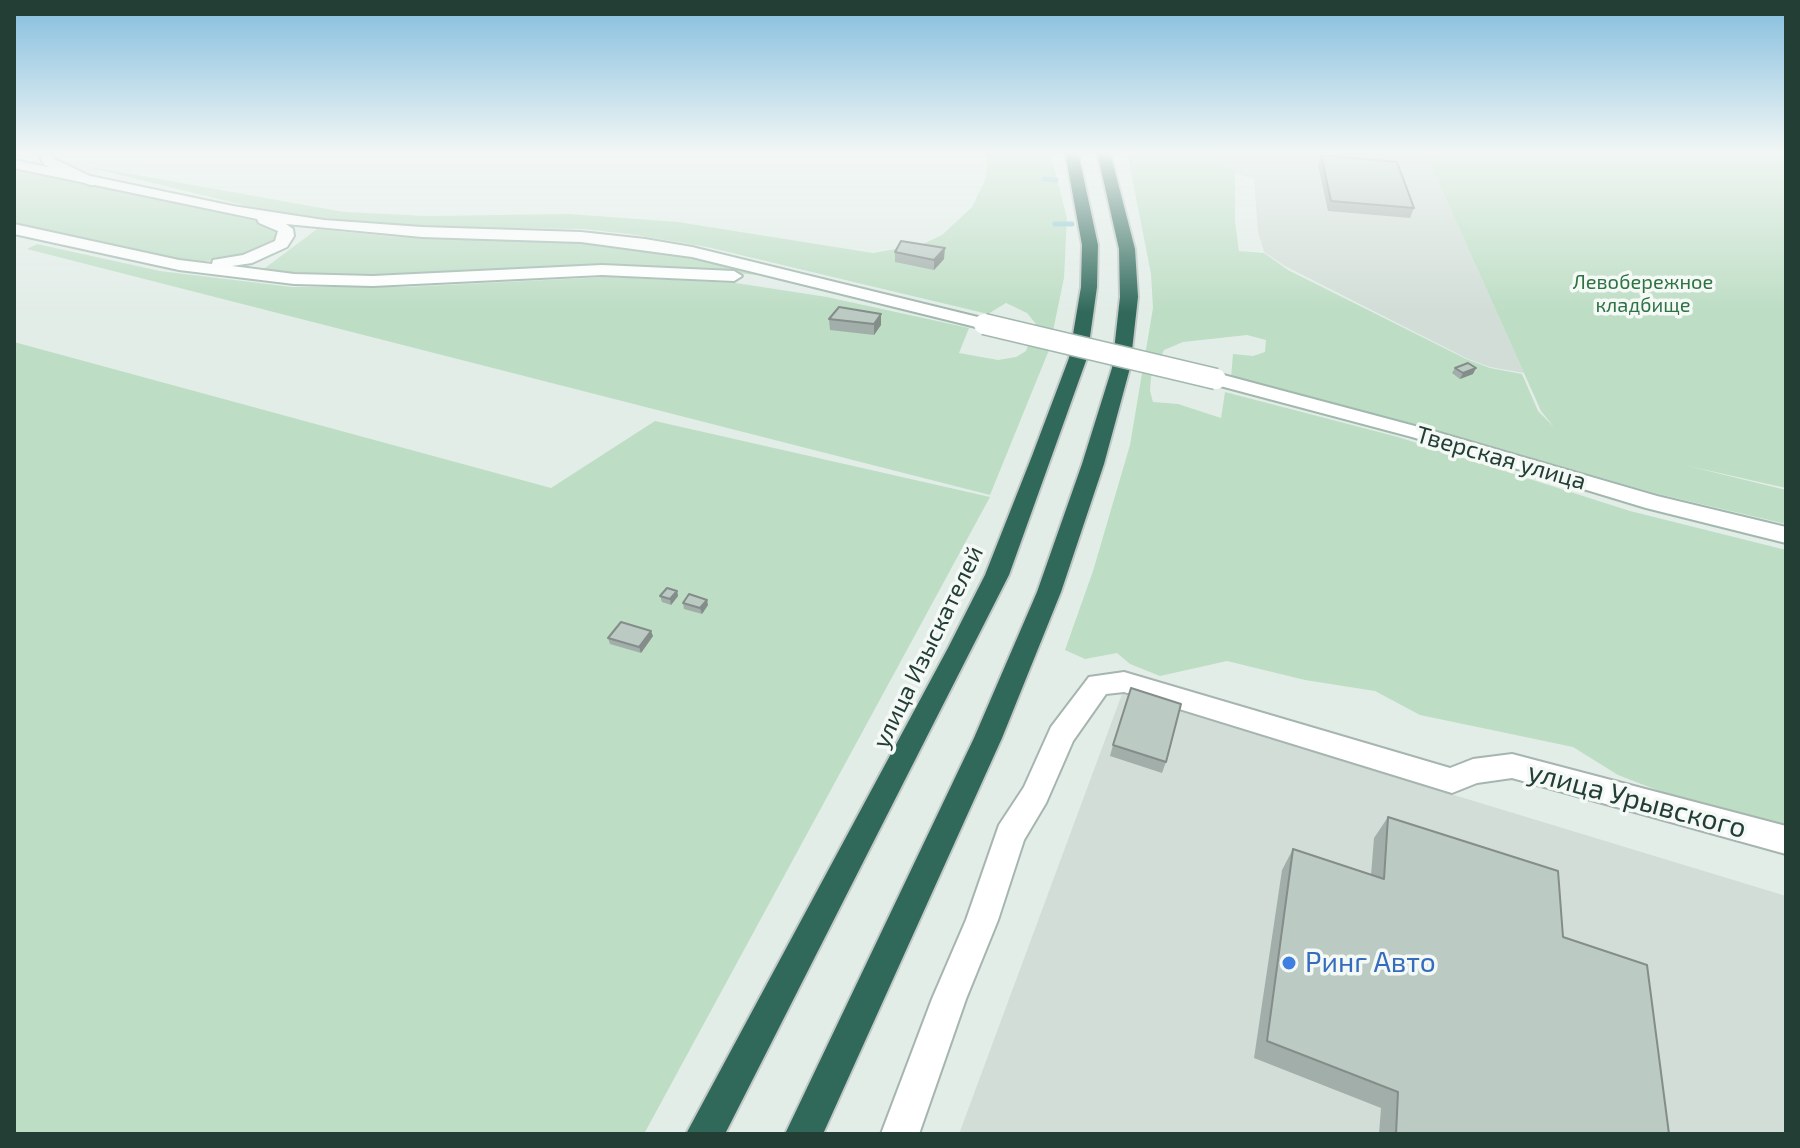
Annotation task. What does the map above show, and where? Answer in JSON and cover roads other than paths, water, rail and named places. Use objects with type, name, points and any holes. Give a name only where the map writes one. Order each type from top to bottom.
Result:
[{"type":"highway","name":"улица Изыскателей","points":[[705,1134],[947,676],[997,575],[1078,358],[1089,287],[1090,245],[1082,206]]},
{"type":"highway","points":[[804,1134],[988,738],[1049,592],[1093,464],[1121,368],[1129,297],[1127,249],[1116,206]]},
{"type":"street","points":[[206,206],[360,229],[581,237],[645,244],[692,252],[984,324]]},
{"type":"street","points":[[140,257],[199,263],[238,262],[269,252],[286,236],[285,229],[277,224],[233,211]]},
{"type":"street","points":[[14,229],[140,257],[250,275],[327,281],[561,271],[708,272],[846,293],[984,324]]},
{"type":"street","name":"Тверская улица","points":[[984,324],[1216,379],[1433,437],[1654,503],[1786,535]]},
{"type":"street","name":"улица Урывского","points":[[900,1134],[949,999],[982,920],[1010,835],[1036,794],[1061,735],[1098,684],[1124,682],[1452,781],[1473,771],[1512,766],[1786,840]]},
{"type":"waterway","points":[[1055,224],[1072,224]]},
{"type":"place","name":"Ринг Авто","points":[[1289,963]]},
{"type":"park label","name":"Левобережное кладбище","points":[[1643,294]]}]
